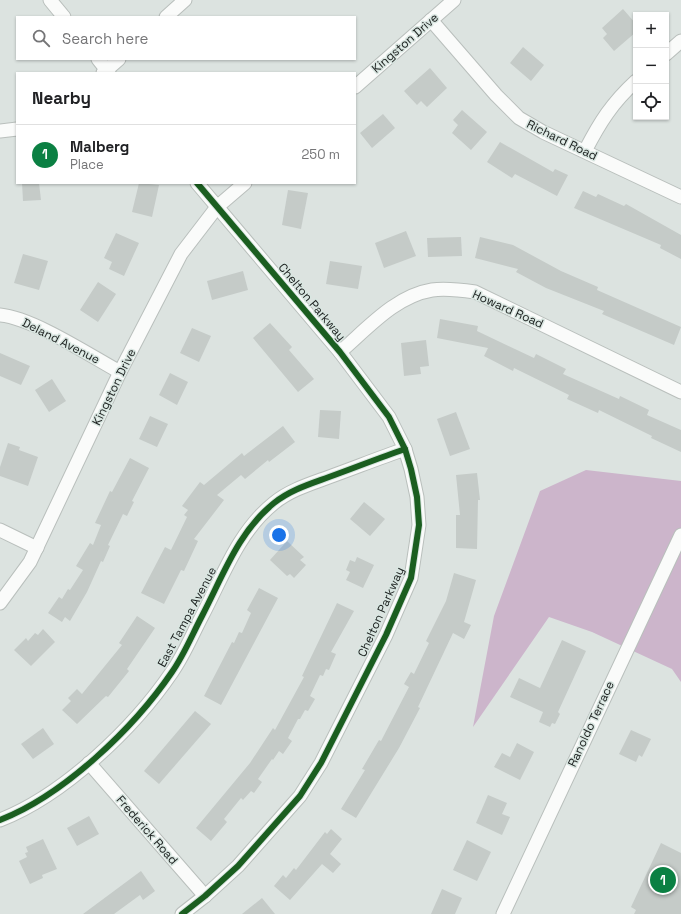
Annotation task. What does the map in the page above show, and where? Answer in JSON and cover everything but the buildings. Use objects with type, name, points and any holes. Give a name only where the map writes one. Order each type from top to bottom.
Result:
[{"type":"street","points":[[50,0],[63,16]]},
{"type":"street","points":[[167,16],[185,0]]},
{"type":"street","name":"Kingston Drive","points":[[356,86],[454,0]]},
{"type":"street","name":"Richard Road","points":[[431,20],[496,95],[519,118],[543,132],[681,197]]},
{"type":"street","points":[[669,51],[681,41]]},
{"type":"street","points":[[99,60],[106,72],[118,60]]},
{"type":"street","points":[[585,151],[600,123],[617,98],[633,84]]},
{"type":"street","points":[[0,131],[16,130]]},
{"type":"street","name":"Chelton Parkway","points":[[182,914],[205,896],[238,866],[300,796],[321,763],[396,613],[411,578],[419,525],[417,497],[405,449],[380,402],[340,352],[199,184]]},
{"type":"street","name":"Kingston Drive","points":[[0,603],[30,562],[120,372],[181,254],[217,207],[244,184]]},
{"type":"street","name":"Howard Road","points":[[340,352],[395,306],[406,300],[432,290],[447,289],[476,292],[681,392]]},
{"type":"street","name":"Deland Avenue","points":[[0,315],[9,316],[45,332],[120,372]]},
{"type":"street","name":"East Tampa Avenue","points":[[0,820],[39,800],[89,763],[129,725],[173,671],[237,545],[252,525],[274,503],[295,490],[405,449]]},
{"type":"street","points":[[0,530],[37,548]]},
{"type":"street","name":"Ranoldo Terrace","points":[[503,914],[681,535]]},
{"type":"street","name":"Frederick Road","points":[[89,763],[205,896]]},
{"type":"shaded area","points":[[586,470],[681,481],[681,682],[672,669],[592,632],[549,617],[473,727],[494,616],[540,491]]},
{"type":"cycle path","points":[[182,914],[205,896],[238,866],[300,796],[321,763],[386,635],[411,578],[419,525],[417,497],[411,469],[405,449],[389,417],[340,352],[198,184]]},
{"type":"cycle path","points":[[0,820],[24,809],[73,777],[96,758],[138,715],[172,672],[180,659],[232,555],[251,527],[274,503],[280,498],[300,488],[405,449]]},
{"type":"place","name":"Malberg","points":[[663,880]]}]
